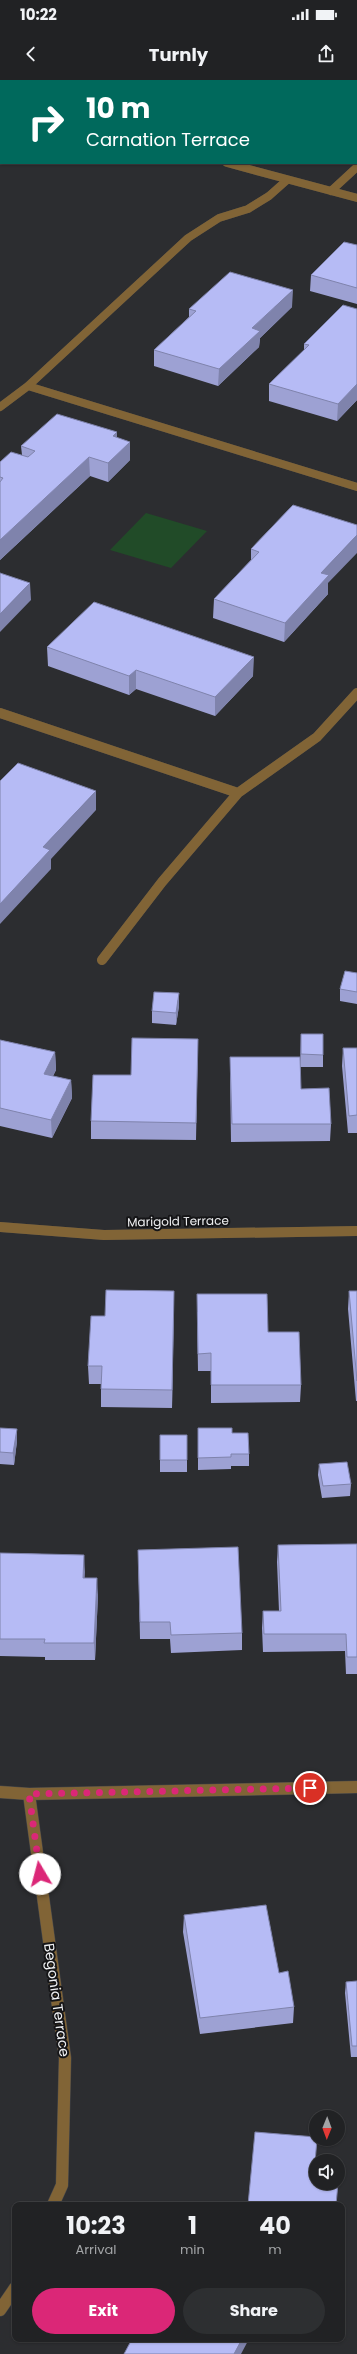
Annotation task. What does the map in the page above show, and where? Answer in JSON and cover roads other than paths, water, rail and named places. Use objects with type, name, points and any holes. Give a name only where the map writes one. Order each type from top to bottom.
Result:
[{"type":"street","points":[[230,164],[357,198]]},
{"type":"street","points":[[331,191],[357,167]]},
{"type":"street","points":[[0,408],[28,386],[188,238],[219,218],[248,208],[268,196],[287,180]]},
{"type":"street","points":[[28,386],[357,487]]},
{"type":"street","points":[[102,960],[162,882],[238,793],[317,737],[357,693]]},
{"type":"street","points":[[0,713],[238,793]]},
{"type":"street","name":"Marigold Terrace","points":[[0,1227],[104,1235],[357,1231]]},
{"type":"street","points":[[0,1792],[29,1794],[357,1787]]},
{"type":"street","name":"Begonia Terrace","points":[[29,1794],[65,2058],[62,2185],[54,2202]]},
{"type":"street","points":[[0,2310],[12,2292]]}]
